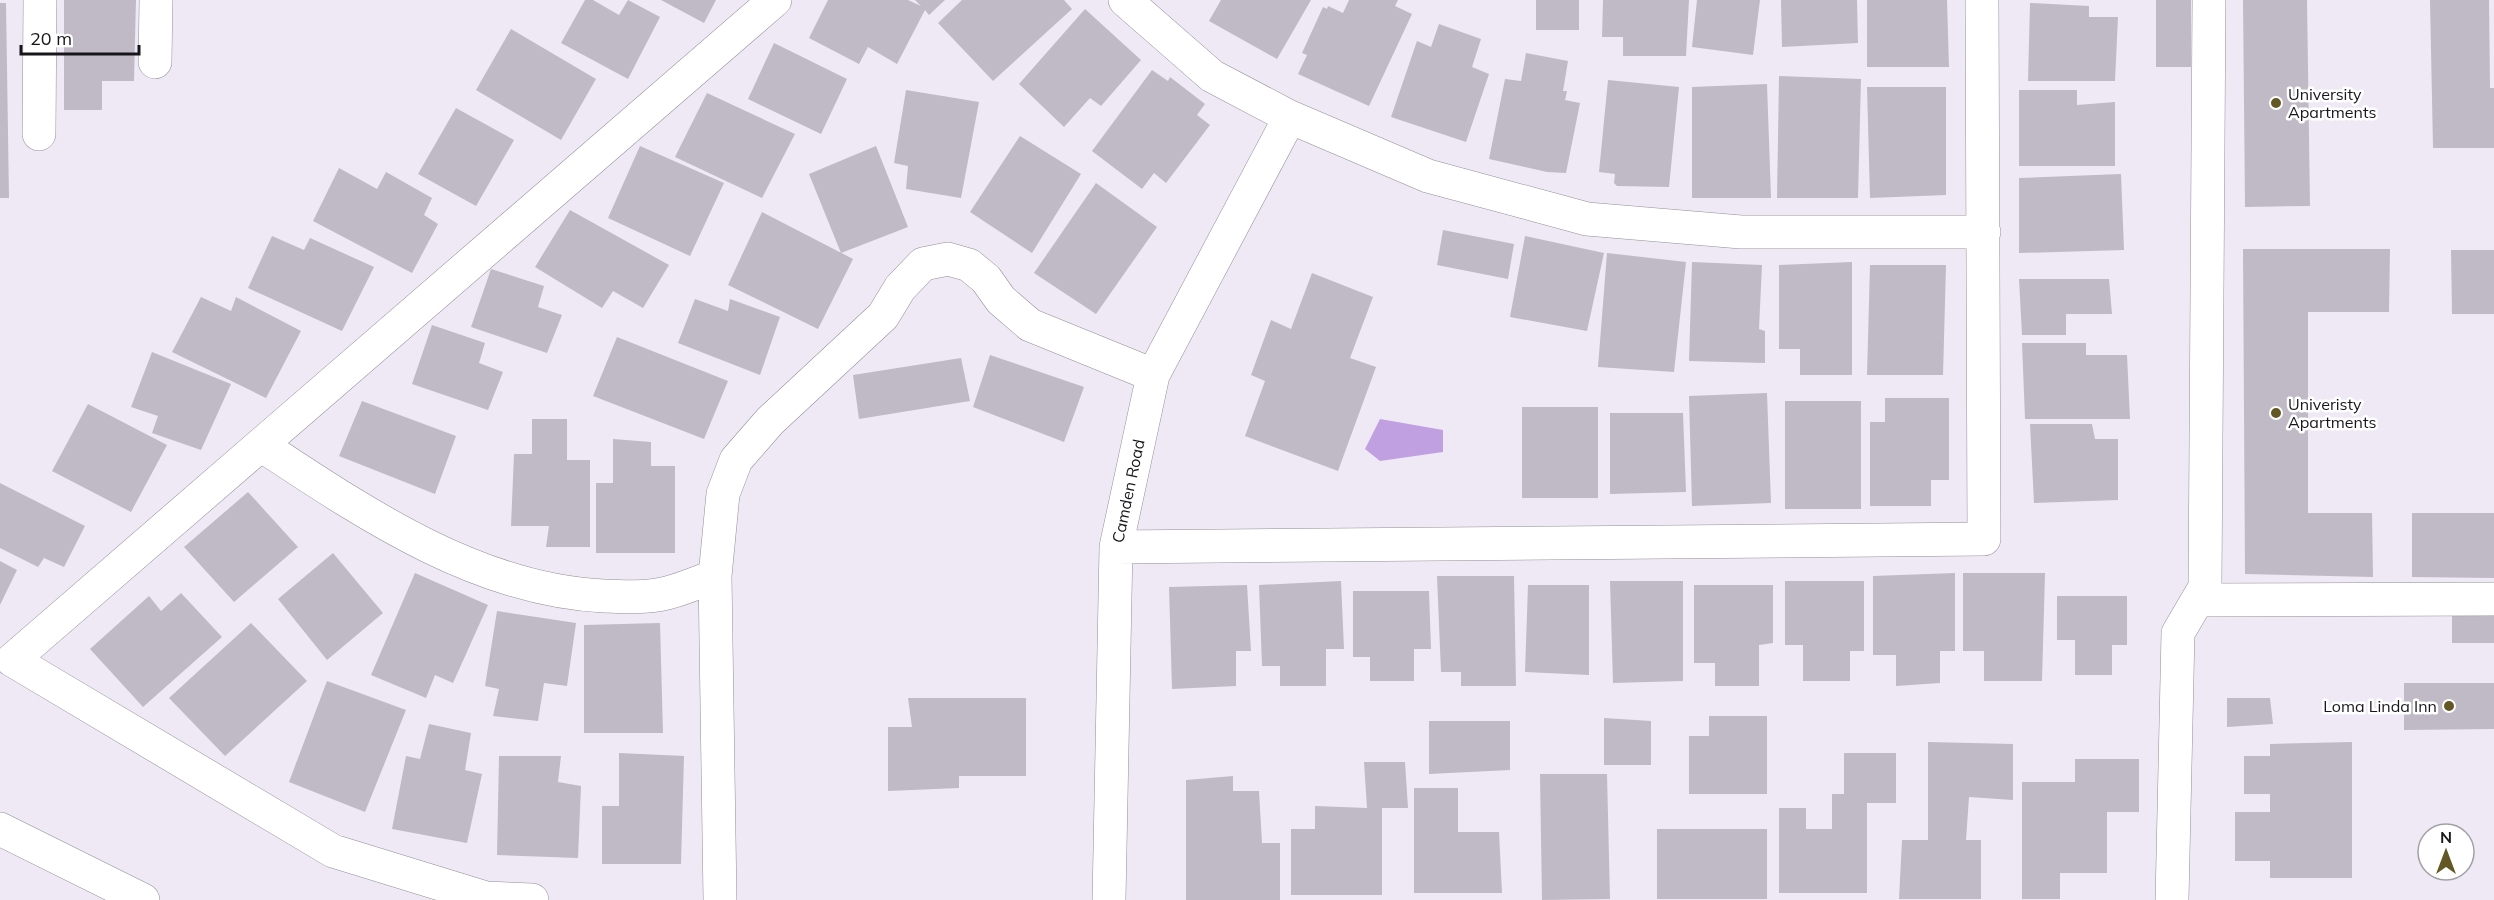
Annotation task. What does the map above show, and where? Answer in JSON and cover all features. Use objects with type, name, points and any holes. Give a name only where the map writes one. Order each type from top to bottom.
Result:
[{"type":"street","points":[[39,134],[40,0]]},
{"type":"street","points":[[155,62],[156,0]]},
{"type":"street","points":[[532,900],[486,898],[333,851],[12,660],[775,0]]},
{"type":"street","points":[[1125,0],[1212,76],[1290,117],[1428,176],[1587,219],[1741,232],[1984,232]]},
{"type":"street","points":[[1116,547],[1984,539],[1982,0]]},
{"type":"street","points":[[2172,900],[2178,633],[2205,587],[2209,0]]},
{"type":"street","name":"Camden Road","points":[[1109,900],[1116,547],[1153,375],[1290,117]]},
{"type":"street","points":[[720,900],[715,576],[723,494],[736,460],[770,421],[883,316],[900,288],[923,264],[948,259],[969,265],[986,279],[1001,300],[1030,325],[1153,375]]},
{"type":"street","points":[[261,445],[327,488],[426,545],[499,576],[575,594],[627,597],[667,593],[715,576]]},
{"type":"street","points":[[2198,600],[2494,599]]},
{"type":"street","points":[[0,829],[143,900]]},
{"type":"shaded area","points":[[1380,419],[1443,430],[1443,452],[1380,461],[1365,449]]},
{"type":"building","points":[[64,0],[136,0],[134,81],[102,81],[102,110],[64,110]]},
{"type":"building","points":[[585,0],[593,0],[619,15],[628,0],[660,17],[628,79],[561,43]]},
{"type":"building","points":[[661,0],[716,0],[704,23]]},
{"type":"building","points":[[828,0],[908,0],[921,6],[915,0],[945,0],[929,15],[925,10],[897,64],[868,47],[859,64],[809,38]]},
{"type":"building","points":[[962,0],[1064,0],[1072,9],[993,81],[938,23]]},
{"type":"building","points":[[1221,0],[1311,0],[1277,59],[1209,21]]},
{"type":"building","points":[[1349,0],[1398,0],[1395,6],[1412,14],[1369,106],[1298,74],[1307,55],[1302,53],[1323,7],[1327,9],[1328,6],[1343,13]]},
{"type":"building","points":[[1536,0],[1579,0],[1579,30],[1536,30]]},
{"type":"building","points":[[1603,0],[1689,0],[1686,56],[1623,56],[1623,37],[1602,37]]},
{"type":"building","points":[[1697,0],[1760,0],[1753,55],[1692,47]]},
{"type":"building","points":[[1781,0],[1857,0],[1858,43],[1782,47]]},
{"type":"building","points":[[1867,0],[1947,0],[1949,67],[1867,67]]},
{"type":"building","points":[[2156,0],[2191,0],[2191,67],[2156,67]]},
{"type":"building","name":"University Apartments","points":[[2243,0],[2307,0],[2310,206],[2245,207]]},
{"type":"building","points":[[2430,0],[2489,0],[2490,88],[2494,88],[2494,148],[2433,148]]},
{"type":"building","points":[[0,3],[6,3],[9,198],[0,198]]},
{"type":"building","points":[[2030,3],[2089,6],[2089,17],[2118,17],[2115,81],[2028,81]]},
{"type":"building","points":[[1085,9],[1141,60],[1101,106],[1090,98],[1064,127],[1019,84]]},
{"type":"building","points":[[1439,24],[1481,39],[1472,67],[1489,74],[1466,142],[1391,117],[1417,41],[1431,47]]},
{"type":"building","points":[[511,29],[596,79],[561,140],[476,90]]},
{"type":"building","points":[[774,43],[847,79],[821,134],[748,99]]},
{"type":"building","points":[[1526,53],[1568,61],[1563,91],[1567,91],[1565,100],[1580,103],[1566,173],[1547,172],[1489,159],[1505,79],[1521,81]]},
{"type":"building","points":[[1152,70],[1168,81],[1170,77],[1205,104],[1197,115],[1210,125],[1166,183],[1154,173],[1142,189],[1092,151]]},
{"type":"building","points":[[1779,76],[1861,79],[1858,198],[1777,198]]},
{"type":"building","points":[[1608,80],[1679,87],[1669,187],[1617,186],[1614,183],[1615,174],[1599,172]]},
{"type":"building","points":[[1767,84],[1771,198],[1692,198],[1692,87]]},
{"type":"building","points":[[1867,87],[1946,87],[1946,195],[1870,198]]},
{"type":"building","points":[[906,90],[979,102],[961,198],[906,189],[908,166],[894,163]]},
{"type":"building","points":[[2019,90],[2077,90],[2077,105],[2115,102],[2115,166],[2019,166]]},
{"type":"building","points":[[707,93],[795,134],[762,198],[675,157]]},
{"type":"building","points":[[456,108],[514,140],[476,206],[418,174]]},
{"type":"building","points":[[1020,136],[1081,174],[1032,253],[970,212]]},
{"type":"building","points":[[640,146],[724,183],[690,256],[608,218]]},
{"type":"building","points":[[876,146],[908,227],[841,253],[809,174]]},
{"type":"building","points":[[339,168],[377,189],[386,172],[432,198],[424,215],[438,224],[412,273],[313,221]]},
{"type":"building","points":[[2121,174],[2124,250],[2019,253],[2019,178]]},
{"type":"building","points":[[1096,183],[1157,227],[1096,314],[1034,273]]},
{"type":"building","points":[[570,210],[669,265],[643,308],[613,291],[602,308],[535,267]]},
{"type":"building","points":[[762,212],[853,259],[818,329],[728,285]]},
{"type":"building","points":[[1443,230],[1514,244],[1508,279],[1437,265]]},
{"type":"building","points":[[272,236],[304,250],[310,238],[374,267],[342,331],[248,288]]},
{"type":"building","points":[[1525,236],[1604,253],[1587,331],[1510,317]]},
{"type":"building","name":"Univeristy Apartments","points":[[2243,249],[2390,249],[2389,312],[2308,312],[2308,513],[2372,513],[2373,577],[2245,574]]},
{"type":"building","points":[[2451,250],[2494,250],[2494,314],[2452,314]]},
{"type":"building","points":[[1607,253],[1686,262],[1674,372],[1598,367]]},
{"type":"building","points":[[1692,262],[1762,265],[1759,329],[1765,331],[1765,363],[1689,361]]},
{"type":"building","points":[[1852,262],[1852,375],[1800,375],[1800,349],[1779,349],[1779,265]]},
{"type":"building","points":[[1870,265],[1946,265],[1943,375],[1867,375]]},
{"type":"building","points":[[491,269],[544,286],[538,307],[562,315],[547,353],[471,327]]},
{"type":"building","points":[[1312,273],[1373,297],[1350,358],[1376,367],[1338,471],[1245,436],[1265,381],[1251,375],[1271,320],[1291,329]]},
{"type":"building","points":[[2019,279],[2109,279],[2112,314],[2066,314],[2066,335],[2022,335]]},
{"type":"building","points":[[201,297],[231,311],[236,297],[301,331],[266,398],[172,352]]},
{"type":"building","points":[[695,299],[728,311],[730,299],[780,317],[760,375],[678,343]]},
{"type":"building","points":[[432,325],[485,343],[479,363],[503,372],[488,410],[412,384]]},
{"type":"building","points":[[617,337],[728,381],[704,439],[593,396]]},
{"type":"building","points":[[2022,343],[2086,343],[2086,355],[2127,355],[2130,419],[2025,419]]},
{"type":"building","points":[[152,352],[231,384],[201,450],[152,433],[158,416],[131,407]]},
{"type":"building","points":[[990,355],[1084,387],[1064,442],[973,407]]},
{"type":"building","points":[[961,358],[970,401],[859,419],[853,375]]},
{"type":"building","points":[[1767,393],[1771,503],[1692,506],[1689,396]]},
{"type":"building","points":[[1885,398],[1949,398],[1949,480],[1931,480],[1931,506],[1870,506],[1870,422],[1885,422]]},
{"type":"building","points":[[362,401],[456,436],[435,494],[339,456]]},
{"type":"building","points":[[1785,401],[1861,401],[1861,509],[1785,509]]},
{"type":"building","points":[[88,404],[167,445],[131,512],[52,471]]},
{"type":"building","points":[[1522,407],[1598,407],[1598,498],[1522,498]]},
{"type":"building","points":[[1610,413],[1683,413],[1686,492],[1610,494]]},
{"type":"building","points":[[532,419],[567,419],[567,460],[590,460],[590,547],[546,547],[549,526],[511,526],[514,454],[532,454]]},
{"type":"building","points":[[2030,424],[2092,424],[2095,439],[2118,439],[2118,500],[2034,503]]},
{"type":"building","points":[[613,439],[651,442],[651,466],[675,466],[675,553],[596,553],[596,483],[613,483]]},
{"type":"building","points":[[0,483],[85,526],[64,567],[44,558],[38,567],[0,548]]},
{"type":"building","points":[[248,492],[298,547],[234,602],[184,547]]},
{"type":"building","points":[[2412,513],[2494,513],[2494,578],[2412,577]]},
{"type":"building","points":[[333,553],[383,613],[327,660],[278,599]]},
{"type":"building","points":[[0,561],[17,570],[0,605]]},
{"type":"building","points":[[415,573],[488,605],[453,683],[435,675],[426,698],[371,675]]},
{"type":"building","points":[[1955,573],[1955,651],[1940,651],[1940,683],[1896,686],[1896,655],[1873,655],[1873,576]]},
{"type":"building","points":[[1963,573],[2045,573],[2042,681],[1984,681],[1984,651],[1963,651]]},
{"type":"building","points":[[1437,576],[1514,576],[1516,686],[1461,686],[1461,672],[1441,672]]},
{"type":"building","points":[[1341,581],[1344,649],[1326,649],[1326,686],[1280,686],[1280,666],[1262,666],[1259,585]]},
{"type":"building","points":[[1610,581],[1683,581],[1683,681],[1613,683]]},
{"type":"building","points":[[1785,581],[1864,581],[1864,651],[1850,651],[1850,681],[1803,681],[1803,645],[1785,645]]},
{"type":"building","points":[[1247,585],[1251,651],[1236,651],[1236,686],[1172,689],[1169,587]]},
{"type":"building","points":[[1528,585],[1589,585],[1589,675],[1525,672]]},
{"type":"building","points":[[1694,585],[1773,585],[1773,643],[1759,645],[1759,686],[1715,686],[1715,663],[1694,663]]},
{"type":"building","points":[[1353,591],[1429,591],[1431,649],[1414,649],[1414,681],[1370,681],[1370,657],[1353,657]]},
{"type":"building","points":[[181,593],[222,637],[143,707],[90,649],[149,596],[161,611]]},
{"type":"building","points":[[2057,596],[2127,596],[2127,645],[2112,645],[2112,675],[2075,675],[2075,640],[2057,640]]},
{"type":"building","points":[[497,611],[576,623],[567,686],[544,683],[538,721],[493,716],[499,689],[485,686]]},
{"type":"building","points":[[2452,611],[2494,611],[2494,643],[2452,643]]},
{"type":"building","points":[[251,623],[307,681],[225,756],[169,698]]},
{"type":"building","points":[[660,623],[663,733],[584,733],[584,625]]},
{"type":"building","points":[[327,681],[406,710],[365,812],[289,782]]},
{"type":"building","name":"Loma Linda Inn","points":[[2404,683],[2494,683],[2494,729],[2404,730]]},
{"type":"building","points":[[908,698],[1026,698],[1026,776],[959,776],[959,788],[888,791],[888,727],[912,727]]},
{"type":"building","points":[[2227,698],[2270,698],[2273,724],[2227,727]]},
{"type":"building","points":[[1709,716],[1767,716],[1767,794],[1689,794],[1689,736],[1709,736]]},
{"type":"building","points":[[1604,718],[1651,721],[1651,765],[1604,765]]},
{"type":"building","points":[[1429,721],[1510,721],[1510,770],[1429,774]]},
{"type":"building","points":[[429,724],[471,733],[465,770],[482,774],[467,843],[392,829],[406,756],[420,759]]},
{"type":"building","points":[[1928,742],[2013,744],[2013,800],[1969,797],[1966,840],[1981,840],[1981,899],[1899,899],[1902,840],[1928,840]]},
{"type":"building","points":[[2352,742],[2352,878],[2270,878],[2270,861],[2235,861],[2235,812],[2270,812],[2270,794],[2244,794],[2244,756],[2270,756],[2270,744]]},
{"type":"building","points":[[619,753],[684,756],[681,864],[602,864],[602,806],[619,806]]},
{"type":"building","points":[[1844,753],[1896,753],[1896,803],[1867,803],[1867,893],[1779,893],[1779,808],[1806,808],[1806,829],[1832,829],[1832,794],[1844,794]]},
{"type":"building","points":[[499,756],[561,756],[558,782],[581,786],[578,858],[497,855]]},
{"type":"building","points":[[2075,759],[2139,759],[2139,812],[2107,812],[2107,873],[2060,873],[2060,899],[2022,899],[2022,782],[2075,782]]},
{"type":"building","points":[[1364,762],[1405,762],[1408,808],[1382,808],[1382,895],[1291,895],[1291,829],[1315,829],[1315,806],[1367,808]]},
{"type":"building","points":[[1540,774],[1607,774],[1610,899],[1542,900]]},
{"type":"building","points":[[1233,776],[1233,791],[1259,791],[1262,843],[1280,843],[1280,900],[1186,900],[1186,780]]},
{"type":"building","points":[[1414,788],[1458,788],[1458,832],[1499,832],[1502,893],[1414,893]]},
{"type":"building","points":[[1657,829],[1767,829],[1767,899],[1657,899]]},
{"type":"place","name":"University Apartments","points":[[2276,103]]},
{"type":"place","name":"Univeristy Apartments","points":[[2276,413]]},
{"type":"place","name":"Loma Linda Inn","points":[[2449,706]]}]
